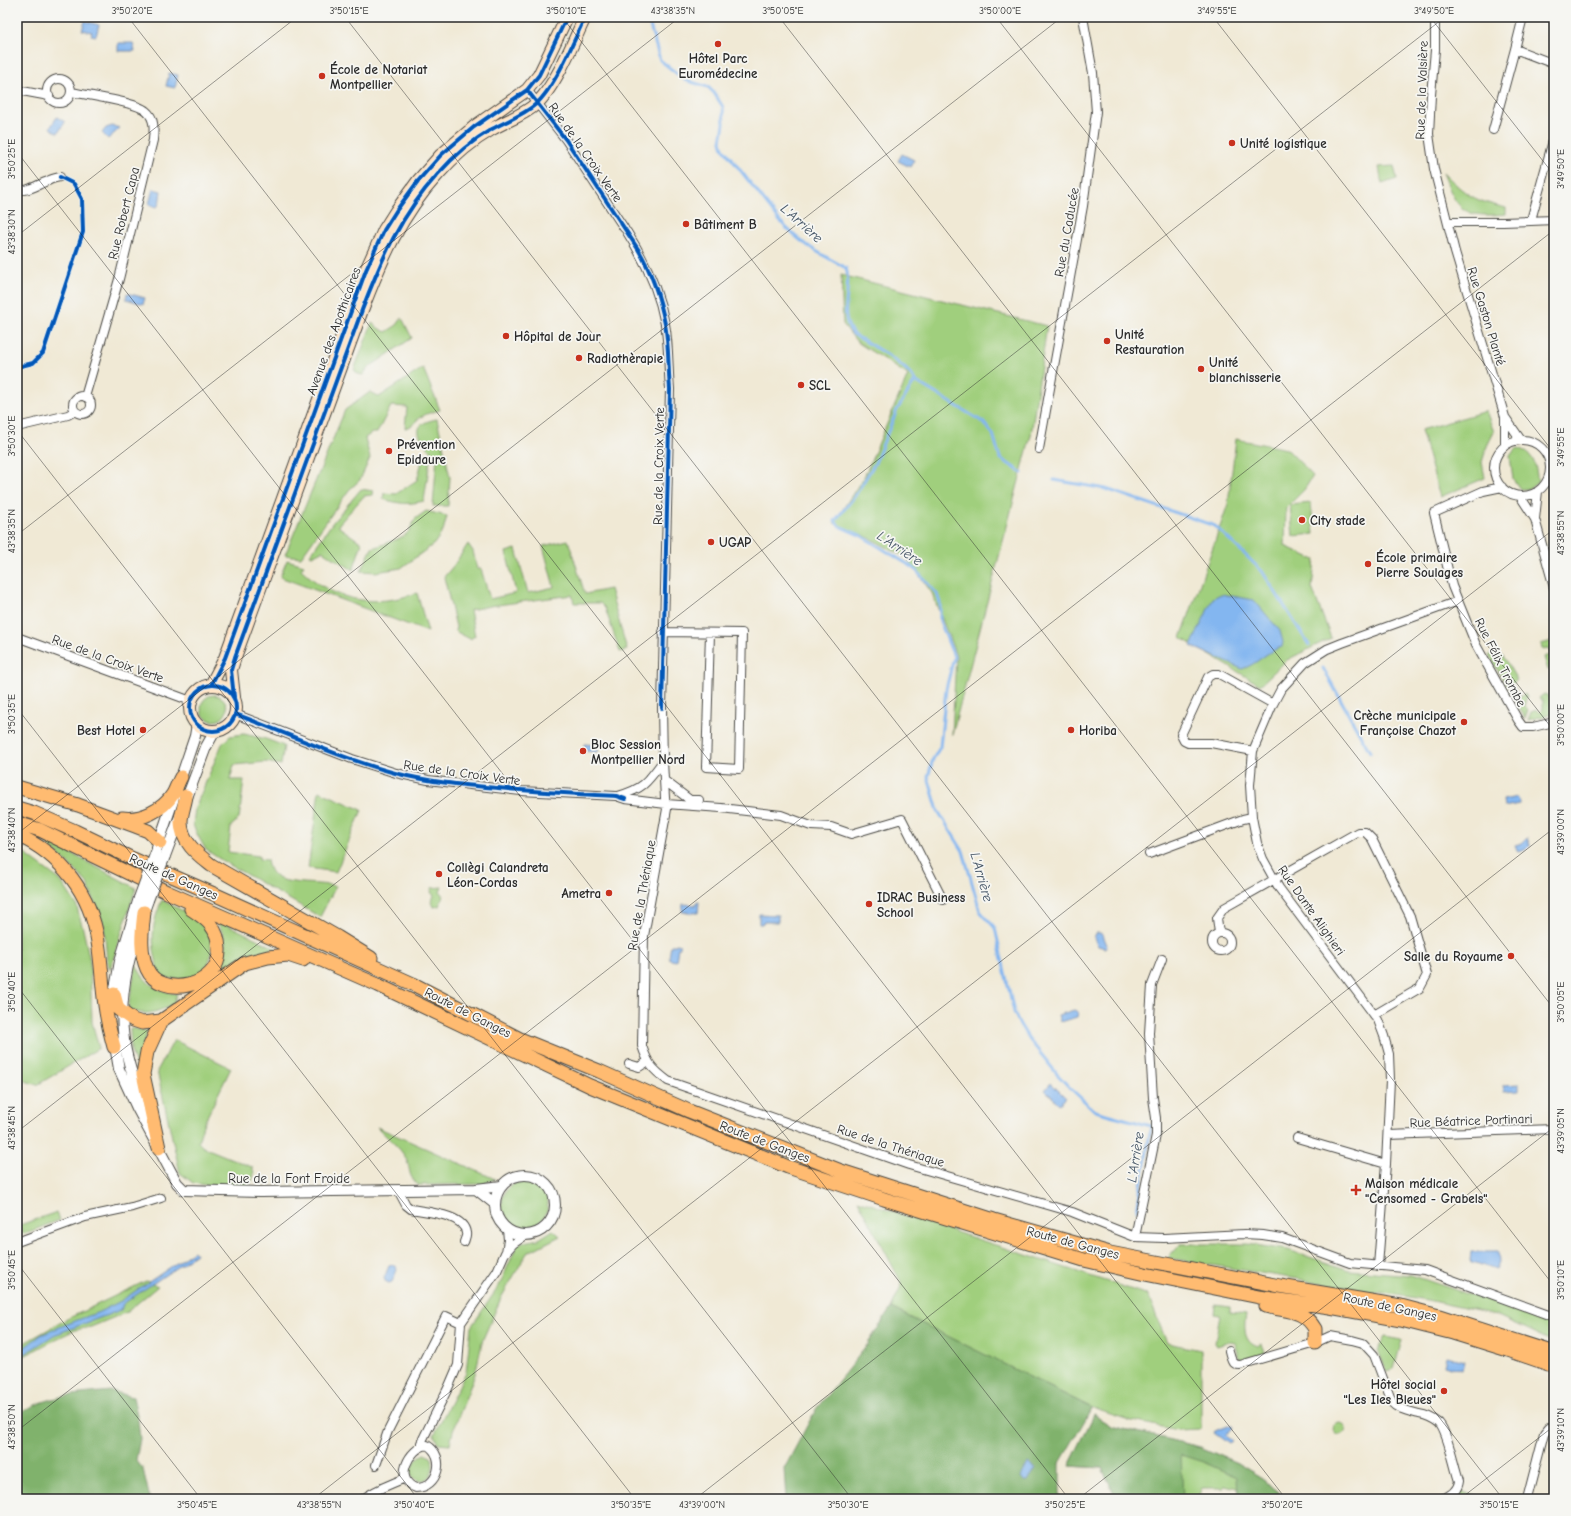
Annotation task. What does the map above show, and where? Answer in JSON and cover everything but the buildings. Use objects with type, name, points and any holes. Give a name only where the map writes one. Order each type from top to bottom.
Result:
[{"type":"main road","name":"Avenue des Apothicaires","points":[[191,701],[199,690],[211,685],[225,658],[363,277],[384,230],[418,181],[441,155],[474,127],[527,90],[539,75],[567,17]]},
{"type":"main road","name":"Avenue des Apothicaires","points":[[236,714],[231,670],[235,657],[362,310],[381,262],[393,237],[412,207],[434,179],[459,154],[490,130],[528,111],[537,104],[546,93],[555,77],[585,17]]},
{"type":"main road","points":[[211,685],[224,687],[234,697]]},
{"type":"main road","points":[[191,701],[191,714],[197,724],[208,730],[220,730],[230,724],[236,714]]},
{"type":"main road","points":[[109,816],[127,819],[145,816],[161,807],[174,794],[181,777]]},
{"type":"main road","points":[[17,787],[78,805],[148,831],[160,851]]},
{"type":"main road","points":[[186,796],[181,822],[187,842],[196,853],[211,865],[337,936],[413,984]]},
{"type":"main road","name":"Route de Ganges","points":[[17,808],[34,813],[75,831],[133,859],[216,894],[413,984],[520,1039],[599,1071],[689,1111],[841,1171],[994,1220],[1110,1253],[1273,1285],[1401,1306],[1550,1348]]},
{"type":"main road","name":"Route de Ganges","points":[[17,822],[40,830],[167,892],[378,986],[590,1086],[788,1168],[1084,1260],[1145,1274],[1259,1296],[1401,1320],[1453,1333],[1554,1366]]},
{"type":"main road","points":[[17,835],[31,841],[48,853],[63,867],[77,884],[86,900],[98,941],[106,1012],[114,1047]]},
{"type":"main road","points":[[144,902],[141,936],[142,955],[147,971],[157,981],[178,987],[198,982],[208,976],[215,968],[219,956],[217,935],[210,923],[167,892]]},
{"type":"main road","points":[[114,994],[118,1009],[133,1020],[142,1023],[161,1021],[244,963],[268,957],[288,955],[378,986]]},
{"type":"main road","points":[[159,1148],[144,1074],[147,1052],[161,1021]]},
{"type":"main road","points":[[1259,1296],[1267,1306],[1297,1312],[1309,1321],[1315,1329],[1315,1343]]},
{"type":"street","name":"Rue du Caducée","points":[[1039,449],[1083,206],[1096,112],[1093,73],[1083,17]]},
{"type":"street","name":"Rue de la Valsière","points":[[1435,17],[1435,50],[1429,134],[1434,169],[1448,222]]},
{"type":"street","points":[[1493,130],[1523,17]]},
{"type":"street","points":[[1515,49],[1554,64]]},
{"type":"street","points":[[17,90],[49,96],[54,101],[62,102],[68,99],[71,92],[68,83],[64,80],[57,79],[50,84],[48,90],[49,96]]},
{"type":"street","name":"Rue de la Croix Verte","points":[[527,90],[566,140],[626,230],[646,264],[665,324],[669,356],[669,465],[663,632],[663,761],[666,804]]},
{"type":"street","name":"Rue Robert Capa","points":[[71,92],[134,105],[146,111],[154,124],[153,140],[119,279],[85,397]]},
{"type":"street","points":[[1531,220],[1554,136]]},
{"type":"street","points":[[17,189],[20,190],[39,186],[47,181],[60,177]]},
{"type":"street","points":[[1448,222],[1554,220]]},
{"type":"street","name":"Rue Gaston Planté","points":[[1448,222],[1455,252],[1505,417],[1505,446]]},
{"type":"street","points":[[79,397],[85,397],[90,404],[90,410],[83,414],[75,411],[73,406],[74,400],[79,397]]},
{"type":"street","points":[[17,427],[68,415],[75,411]]},
{"type":"street","name":"Rue Gaston Planté","points":[[1505,417],[1521,440]]},
{"type":"street","points":[[1521,440],[1530,441],[1537,444],[1544,450],[1552,462],[1548,479],[1538,491],[1530,495],[1520,496],[1513,495],[1502,487],[1495,476],[1494,468],[1495,459],[1499,452],[1505,446],[1521,440]]},
{"type":"street","points":[[1544,450],[1554,451]]},
{"type":"street","name":"Rue Félix Trombe","points":[[1483,491],[1495,476]]},
{"type":"street","name":"Rue Félix Trombe","points":[[1502,487],[1483,491],[1434,513],[1452,586],[1476,645],[1523,727],[1533,727],[1554,722]]},
{"type":"street","points":[[1535,519],[1538,491]]},
{"type":"street","points":[[1520,496],[1535,519],[1554,588]]},
{"type":"street","name":"Rue Dante Alighieri","points":[[1378,1266],[1388,1135],[1390,1080],[1389,1054],[1384,1036],[1374,1015],[1275,880],[1257,843],[1252,817],[1250,785],[1253,751],[1281,689],[1305,663],[1327,649],[1458,601]]},
{"type":"street","points":[[663,632],[742,633],[738,769],[706,767],[710,633]]},
{"type":"street","name":"Rue de la Croix Verte","points":[[17,637],[191,701]]},
{"type":"street","points":[[1253,751],[1211,743],[1188,743],[1184,741],[1181,735],[1208,677],[1213,674],[1219,674],[1273,704]]},
{"type":"street","name":"Rue de la Croix Verte","points":[[236,714],[352,759],[402,775],[428,780],[521,791],[616,796],[625,799],[666,804],[721,808],[781,815],[811,826],[831,826],[851,834],[902,819],[944,900]]},
{"type":"street","points":[[159,1148],[130,1063],[124,1040],[122,1013],[127,968],[144,902],[181,777],[196,736],[197,724]]},
{"type":"street","points":[[160,851],[186,796],[206,747],[215,731]]},
{"type":"street","name":"Rue de la Croix Verte","points":[[616,796],[632,792],[641,787],[649,780],[663,761]]},
{"type":"street","name":"Rue de la Croix Verte","points":[[665,781],[690,800],[704,801],[721,808]]},
{"type":"street","name":"Rue de la Thériaque","points":[[666,804],[666,817],[644,936],[642,962],[642,1046],[647,1062],[658,1074],[668,1081],[909,1165],[1072,1212],[1135,1237],[1164,1238],[1244,1234],[1282,1238],[1350,1263],[1425,1270],[1554,1317]]},
{"type":"street","points":[[1149,854],[1243,818],[1252,817]]},
{"type":"street","points":[[1219,933],[1217,918],[1224,908],[1358,832],[1365,832],[1372,839],[1410,916],[1427,975],[1425,982],[1420,988],[1374,1015]]},
{"type":"street","points":[[144,902],[120,961],[112,1011],[114,1047],[119,1069],[137,1108],[159,1148]]},
{"type":"street","points":[[1135,1237],[1156,1135],[1149,1033],[1152,985],[1162,959]]},
{"type":"street","points":[[630,1064],[639,1067],[647,1062]]},
{"type":"street","name":"Rue Béatrice Portinari","points":[[1388,1135],[1554,1129]]},
{"type":"street","points":[[1297,1138],[1386,1164]]},
{"type":"street","name":"Rue de la Font Froide","points":[[159,1148],[177,1183],[188,1191],[260,1192],[476,1189],[502,1186]]},
{"type":"street","points":[[505,1253],[513,1244],[526,1236],[540,1231],[551,1221],[554,1213],[554,1196],[550,1188],[536,1176],[527,1175],[517,1176],[508,1180],[497,1194],[495,1204],[498,1218],[507,1229],[516,1234],[526,1236]]},
{"type":"street","points":[[476,1189],[495,1204]]},
{"type":"street","points":[[398,1190],[406,1205],[411,1209],[450,1217],[464,1225],[467,1234],[464,1242]]},
{"type":"street","points":[[17,1242],[85,1217],[132,1207],[161,1198]]},
{"type":"street","points":[[421,1446],[432,1448],[438,1457],[439,1466],[435,1477],[426,1487],[421,1488],[412,1487],[405,1478],[404,1474],[409,1460],[421,1446],[421,1443],[458,1365],[461,1323],[497,1271],[505,1253],[508,1240],[507,1229]]},
{"type":"street","points":[[376,1465],[388,1431],[446,1316],[461,1323]]},
{"type":"street","points":[[1229,1351],[1232,1361],[1236,1365],[1240,1365],[1315,1343],[1330,1336],[1363,1343],[1369,1349],[1377,1362],[1394,1405],[1403,1410],[1422,1414],[1438,1423],[1445,1434],[1459,1481],[1454,1492],[1441,1499]]},
{"type":"street","points":[[1527,1499],[1544,1433],[1549,1427],[1554,1427]]},
{"type":"street","points":[[363,1499],[368,1494],[405,1478]]},
{"type":"green space","points":[[1394,166],[1397,179],[1382,184],[1379,167]]},
{"type":"green space","points":[[1443,172],[1458,187],[1471,196],[1506,208],[1506,214],[1480,215],[1464,210],[1453,196]]},
{"type":"green space","points":[[841,275],[1047,326],[1031,435],[952,735],[956,656],[932,593],[906,557],[865,536],[834,523],[865,475],[908,375],[857,342],[843,324]]},
{"type":"green space","points":[[402,318],[412,338],[368,368],[363,375],[358,374],[354,370],[372,323],[386,332],[397,325]]},
{"type":"green space","points":[[423,368],[440,410],[423,416],[412,425],[405,428],[407,407],[391,406],[377,433],[372,433],[365,438],[370,458],[360,480],[349,490],[301,557],[285,555],[345,410],[370,392],[379,397]]},
{"type":"green space","points":[[1486,411],[1494,432],[1487,446],[1482,462],[1485,478],[1440,497],[1421,430]]},
{"type":"green space","points":[[437,419],[450,477],[448,506],[433,506],[437,457],[426,446],[419,435],[421,425]]},
{"type":"green space","points":[[1236,439],[1287,449],[1313,476],[1304,490],[1286,508],[1285,546],[1315,560],[1312,588],[1331,638],[1287,660],[1260,685],[1181,638],[1228,504]]},
{"type":"green space","points":[[1518,448],[1528,454],[1534,461],[1538,482],[1529,489],[1520,489],[1513,479],[1510,456]]},
{"type":"green space","points":[[424,454],[430,459],[424,501],[404,503],[383,499],[384,493],[396,494],[417,480]]},
{"type":"green space","points":[[361,489],[373,491],[372,495],[364,496],[339,524],[339,527],[362,543],[353,570],[322,551],[312,556],[310,555],[333,522]]},
{"type":"green space","name":"City stade","points":[[1311,503],[1314,534],[1293,536],[1290,505]]},
{"type":"green space","points":[[426,511],[447,516],[443,531],[434,544],[401,568],[376,572],[361,571],[372,548],[404,536],[409,531],[415,519]]},
{"type":"green space","points":[[568,540],[585,594],[610,589],[627,650],[620,652],[605,608],[600,603],[574,603],[572,595],[470,610],[475,636],[470,639],[455,631],[456,627],[444,577],[468,544],[473,551],[477,569],[481,569],[490,599],[516,593],[506,552],[516,549],[528,593],[554,587],[543,546]]},
{"type":"green space","points":[[287,560],[304,565],[301,569],[327,589],[355,599],[370,601],[385,600],[401,598],[417,593],[428,632],[280,577]]},
{"type":"green space","points":[[1552,641],[1554,650],[1554,673],[1553,669],[1548,670],[1544,657],[1551,655],[1548,648],[1542,649],[1541,644]]},
{"type":"green space","points":[[1493,653],[1503,656],[1517,680],[1512,684],[1520,697],[1525,694],[1527,698],[1525,701],[1525,706],[1528,710],[1525,718],[1489,655]]},
{"type":"green space","points":[[1544,694],[1549,696],[1551,705],[1554,708],[1554,714],[1528,720],[1531,712],[1537,710],[1539,713],[1543,709],[1543,700],[1541,701],[1539,698]]},
{"type":"green space","points":[[214,695],[223,699],[227,708],[223,717],[214,721],[205,717],[201,708],[205,699]]},
{"type":"green space","points":[[244,734],[266,739],[284,746],[281,765],[266,762],[234,765],[230,780],[244,780],[239,819],[231,826],[228,852],[259,856],[259,859],[267,860],[272,873],[283,880],[336,886],[320,917],[206,850],[193,825],[195,808],[222,744],[230,736]]},
{"type":"green space","points":[[319,791],[362,810],[336,872],[308,868]]},
{"type":"green space","points":[[38,836],[136,888],[110,969],[107,961],[104,925],[87,883]]},
{"type":"green space","points":[[17,848],[60,880],[76,904],[90,961],[92,1022],[99,1048],[37,1085],[17,1078]]},
{"type":"green space","points":[[442,887],[440,892],[443,896],[439,906],[434,907],[431,902],[434,896],[431,892],[432,888]]},
{"type":"green space","points":[[162,900],[202,923],[208,932],[211,956],[206,968],[196,976],[183,979],[172,979],[163,977],[158,971],[153,944],[153,930]]},
{"type":"green space","points":[[214,918],[277,949],[250,955],[218,974],[225,952],[225,945],[222,932]]},
{"type":"green space","points":[[136,964],[143,977],[152,985],[177,994],[173,1005],[151,1013],[140,1013],[128,1009]]},
{"type":"green space","points":[[130,1028],[148,1031],[138,1058],[139,1074],[131,1051]]},
{"type":"green space","points":[[174,1040],[231,1068],[203,1125],[198,1142],[203,1147],[252,1167],[254,1172],[253,1177],[248,1186],[212,1186],[193,1183],[180,1173],[157,1071]]},
{"type":"green space","points":[[377,1127],[495,1179],[483,1184],[418,1185],[410,1174],[407,1161],[403,1153]]},
{"type":"green space","points":[[525,1181],[538,1185],[544,1191],[548,1204],[544,1217],[538,1223],[525,1227],[512,1223],[506,1217],[502,1204],[506,1191],[512,1185]]},
{"type":"green space","points":[[858,1200],[1148,1295],[1167,1343],[1201,1350],[1201,1429],[1178,1430],[1132,1421],[1092,1408],[891,1308],[902,1284]]},
{"type":"green space","points":[[57,1212],[60,1220],[23,1234],[20,1225]]},
{"type":"green space","points":[[553,1230],[560,1236],[527,1253],[501,1298],[483,1339],[475,1374],[453,1431],[450,1444],[438,1443],[434,1435],[466,1372],[471,1327],[499,1286],[518,1243],[539,1239]]},
{"type":"green space","points":[[1181,1244],[1248,1244],[1288,1250],[1349,1270],[1411,1275],[1554,1323],[1554,1340],[1551,1341],[1496,1315],[1427,1300],[1168,1258]]},
{"type":"green space","points":[[146,1281],[158,1286],[127,1312],[91,1327],[75,1330],[17,1360],[17,1347],[65,1320]]},
{"type":"green space","points":[[1215,1305],[1230,1307],[1230,1312],[1246,1314],[1245,1329],[1247,1337],[1253,1344],[1258,1346],[1261,1344],[1265,1354],[1243,1360],[1240,1358],[1235,1343],[1230,1342],[1217,1346],[1215,1343],[1220,1315],[1214,1314]]},
{"type":"green space","points":[[891,1308],[1092,1408],[1060,1463],[1060,1499],[786,1499],[784,1469],[816,1409],[865,1348]]},
{"type":"green space","points":[[1386,1337],[1402,1340],[1394,1369],[1387,1371],[1378,1351]]},
{"type":"green space","points":[[112,1391],[133,1397],[138,1419],[140,1439],[136,1460],[143,1469],[150,1499],[17,1499],[17,1416],[27,1409],[50,1400],[75,1395]]},
{"type":"green space","points":[[1094,1415],[1111,1426],[1200,1447],[1237,1463],[1262,1478],[1287,1499],[1225,1499],[1225,1494],[1238,1494],[1237,1488],[1225,1485],[1223,1488],[1202,1488],[1197,1499],[1117,1499],[1102,1468],[1069,1466]]},
{"type":"green space","points":[[1094,1415],[1111,1426],[1200,1447],[1237,1463],[1262,1478],[1287,1499],[1238,1499],[1237,1477],[1203,1462],[1181,1455],[1183,1499],[1117,1499],[1102,1468],[1069,1466]]},
{"type":"green space","points":[[1338,1423],[1342,1423],[1346,1429],[1342,1435],[1338,1435],[1334,1431],[1334,1427]]},
{"type":"green space","points":[[424,1454],[431,1457],[433,1469],[427,1479],[419,1481],[412,1477],[410,1472],[416,1459]]},
{"type":"green space","points":[[1461,1490],[1487,1499],[1452,1499]]},
{"type":"water","points":[[85,21],[99,25],[96,36],[91,35],[92,32],[82,30]]},
{"type":"water","points":[[118,43],[133,43],[135,51],[118,51]]},
{"type":"water","points":[[169,73],[178,75],[175,88],[166,86]]},
{"type":"water","points":[[57,117],[65,122],[58,133],[50,128]]},
{"type":"water","points":[[112,126],[120,128],[108,139],[102,133],[106,128]]},
{"type":"water","points":[[902,154],[914,160],[910,167],[898,161]]},
{"type":"water","points":[[153,189],[161,191],[159,205],[156,207],[149,204]]},
{"type":"water","points":[[127,293],[145,298],[143,304],[126,299]]},
{"type":"water","points":[[1221,594],[1254,600],[1280,631],[1283,642],[1282,647],[1242,669],[1191,646],[1213,598]]},
{"type":"water","points":[[584,744],[598,745],[598,752],[584,751]]},
{"type":"water","points":[[1517,797],[1520,802],[1519,804],[1504,807],[1503,800]]},
{"type":"water","points":[[1527,838],[1530,845],[1525,850],[1518,852],[1515,845],[1522,843]]},
{"type":"water","points":[[696,902],[699,902],[698,913],[682,912],[683,904],[696,905]]},
{"type":"water","points":[[759,914],[778,915],[778,922],[764,922],[759,924]]},
{"type":"water","points":[[1096,933],[1103,935],[1107,945],[1105,948],[1098,946],[1094,938]]},
{"type":"water","points":[[671,945],[680,945],[680,948],[678,948],[676,961],[669,958]]},
{"type":"water","points":[[1074,1010],[1078,1012],[1077,1017],[1060,1022],[1058,1015]]},
{"type":"water","points":[[1051,1083],[1066,1098],[1059,1104],[1045,1090]]},
{"type":"water","points":[[1519,1084],[1519,1091],[1504,1092],[1503,1085]]},
{"type":"water","points":[[194,1251],[196,1254],[123,1304],[121,1310],[54,1335],[17,1359],[17,1353],[41,1335],[99,1312],[121,1301]]},
{"type":"water","points":[[1471,1252],[1498,1252],[1499,1263],[1496,1270],[1470,1261]]},
{"type":"water","points":[[392,1265],[396,1267],[397,1270],[392,1282],[389,1283],[385,1281],[384,1278],[389,1266]]},
{"type":"water","points":[[1446,1356],[1464,1361],[1462,1370],[1444,1365]]},
{"type":"water","points":[[1231,1425],[1233,1428],[1225,1435],[1232,1442],[1229,1444],[1214,1433],[1215,1431]]},
{"type":"water","points":[[1028,1463],[1036,1468],[1028,1481],[1024,1481],[1021,1477]]},
{"type":"waterway","name":"L'Arrière","points":[[646,17],[649,22],[660,60],[685,80],[708,87],[714,93],[723,107],[724,124],[721,141],[723,148],[779,220],[802,242],[846,268],[848,276],[846,318],[848,327],[853,334],[897,362],[911,375],[915,381]]},
{"type":"waterway","name":"L'Arrière","points":[[915,381],[897,410],[875,463],[855,496],[835,521],[839,526],[860,535],[914,568],[937,594],[940,603],[940,621],[954,657],[946,689],[940,747],[933,759],[928,777],[938,811],[963,851],[980,911],[995,928],[1014,1012],[1029,1039],[1057,1074],[1095,1111],[1151,1126],[1137,1210]]},
{"type":"waterway","points":[[915,381],[983,422],[993,434],[1000,458],[1022,473]]},
{"type":"waterway","points":[[1054,480],[1106,489],[1215,526],[1262,571],[1309,645]]},
{"type":"waterway","points":[[1323,668],[1370,752]]},
{"type":"cycle path","points":[[211,685],[225,658],[366,270],[384,230],[418,181],[441,155],[474,127],[527,90],[539,75],[567,17]]},
{"type":"cycle path","points":[[234,697],[231,670],[235,657],[362,310],[393,238],[413,206],[450,161],[478,138],[526,111],[536,104],[543,96],[564,63],[585,17]]},
{"type":"cycle path","points":[[527,90],[566,140],[643,257],[658,295],[663,314],[667,340],[670,389],[662,708]]},
{"type":"cycle path","points":[[17,367],[33,363],[43,353],[83,232],[82,199],[74,184],[60,177]]},
{"type":"cycle path","points":[[213,685],[226,689],[232,695],[236,708],[232,721],[226,727],[213,731],[200,727],[194,721],[190,708],[194,695],[200,689],[213,685]]},
{"type":"cycle path","points":[[235,714],[354,760],[408,776],[459,784],[542,792],[616,796],[625,799]]},
{"type":"place","name":"Hôtel Parc Euromédecine","points":[[718,44]]},
{"type":"place","name":"École de Notariat Montpellier","points":[[322,76]]},
{"type":"place","name":"Unité logistique","points":[[1232,143]]},
{"type":"place","name":"Bâtiment B","points":[[686,224]]},
{"type":"place","name":"Hôpital de Jour","points":[[506,336]]},
{"type":"place","name":"Unité Restauration","points":[[1107,341]]},
{"type":"place","name":"Radiothèrapie","points":[[579,358]]},
{"type":"place","name":"Unité blanchisserie","points":[[1201,369]]},
{"type":"place","name":"SCL","points":[[801,385]]},
{"type":"place","name":"Prévention Epidaure","points":[[389,451]]},
{"type":"place","name":"City stade","points":[[1302,520]]},
{"type":"place","name":"UGAP","points":[[711,542]]},
{"type":"place","name":"École primaire Pierre Soulages","points":[[1368,564]]},
{"type":"place","name":"Crèche municipale Françoise Chazot","points":[[1464,722]]},
{"type":"place","name":"Best Hotel","points":[[143,730]]},
{"type":"place","name":"Horiba","points":[[1071,730]]},
{"type":"place","name":"Bloc Session Montpellier Nord","points":[[583,751]]},
{"type":"place","name":"Collègi Calandreta Léon-Cordas","points":[[439,874]]},
{"type":"place","name":"Ametra","points":[[609,893]]},
{"type":"place","name":"IDRAC Business School","points":[[869,904]]},
{"type":"place","name":"Salle du Royaume","points":[[1511,956]]},
{"type":"place","name":"Maison médicale \"Censomed - Grabels\"","points":[[1356,1190]]},
{"type":"place","name":"Hôtel social \"Les Iles Bleues\"","points":[[1444,1391]]}]
